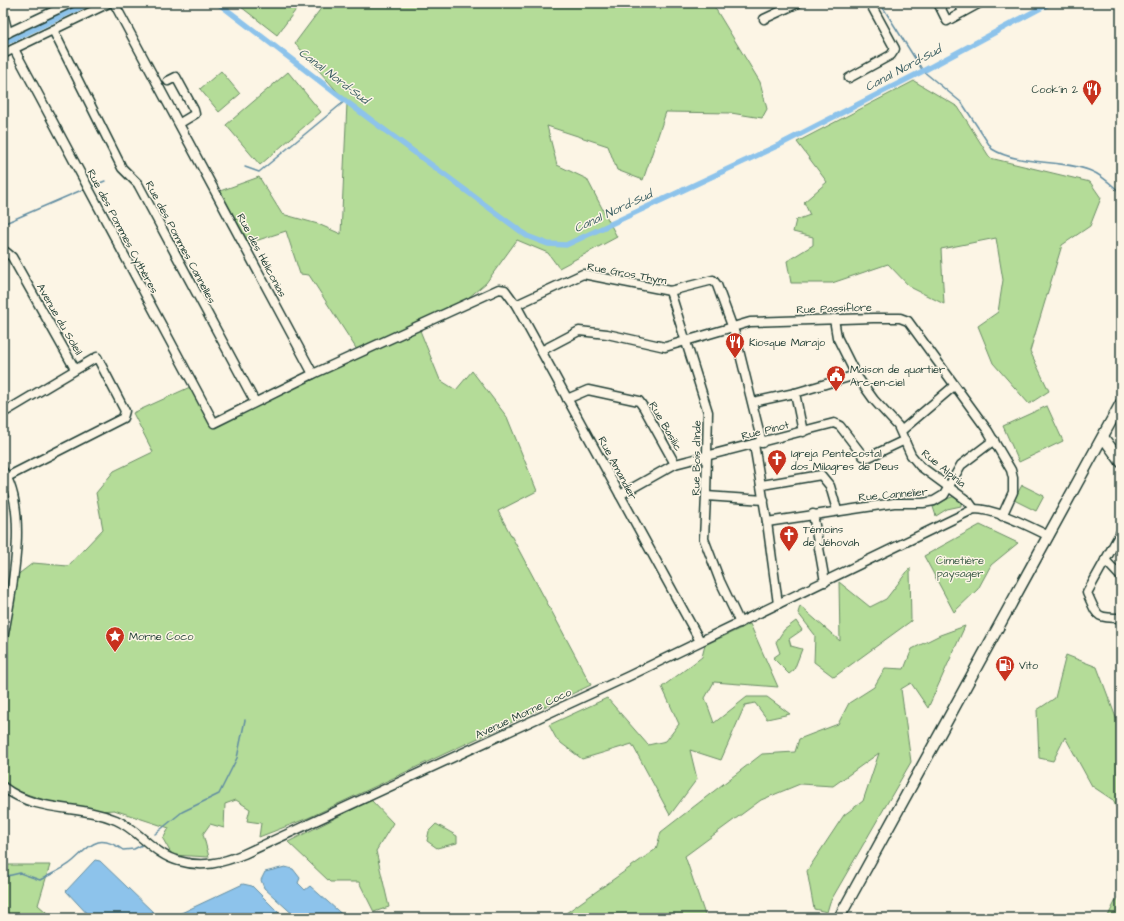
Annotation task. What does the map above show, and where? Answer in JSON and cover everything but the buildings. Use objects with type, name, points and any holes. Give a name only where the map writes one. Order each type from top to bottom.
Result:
[{"type":"main road","points":[[839,918],[1121,403]]},
{"type":"main road","points":[[1103,437],[1121,462]]},
{"type":"street","points":[[3,13],[6,34],[70,3]]},
{"type":"street","points":[[3,54],[108,3]]},
{"type":"street","name":"Rue des Héliconias","points":[[114,3],[191,143],[313,374]]},
{"type":"street","points":[[764,19],[798,3]]},
{"type":"street","points":[[849,78],[894,52],[895,49],[870,3]]},
{"type":"street","points":[[938,3],[947,21],[980,3]]},
{"type":"street","points":[[959,3],[964,12]]},
{"type":"street","name":"Rue des Pommes Cannelles","points":[[53,30],[126,172],[138,184],[255,402]]},
{"type":"street","name":"Rue des Pommes Cythères","points":[[14,49],[214,424]]},
{"type":"street","points":[[168,80],[176,77],[194,110],[195,114],[193,116],[180,123]]},
{"type":"street","name":"Avenue du Soleil","points":[[3,253],[6,252],[12,258],[76,369],[3,413]]},
{"type":"street","name":"Rue Gros Thym","points":[[516,305],[583,274],[670,291],[713,280],[717,285],[733,328],[753,402],[762,485],[778,604]]},
{"type":"street","name":"Rue Amandier","points":[[214,424],[313,374],[499,289],[505,290],[509,293],[516,305],[700,642]]},
{"type":"street","name":"Rue Bois d'Inde","points":[[670,291],[708,412],[704,539],[720,581],[740,623]]},
{"type":"street","name":"Rue Passiflore","points":[[541,351],[579,330],[606,334],[665,347],[750,322],[900,318],[908,321],[1004,455],[1013,478],[1013,492],[1002,516]]},
{"type":"street","name":"Rue Alpinia","points":[[834,319],[837,337],[856,375],[902,431],[911,455],[920,466],[969,502],[974,509]]},
{"type":"street","points":[[3,639],[14,563],[17,518],[16,506],[5,474],[123,418],[125,415],[125,411],[97,358],[76,369]]},
{"type":"street","points":[[753,402],[795,393],[856,375]]},
{"type":"street","points":[[902,431],[954,386]]},
{"type":"street","name":"Rue Basilic","points":[[567,399],[588,390],[639,401],[675,464]]},
{"type":"street","points":[[795,393],[804,432]]},
{"type":"street","name":"Rue Pinot","points":[[620,495],[675,464],[707,455],[758,444],[834,423],[840,426],[863,456],[869,457],[905,440]]},
{"type":"street","name":"Rue Cannelier","points":[[767,522],[837,510],[894,503],[923,503],[934,501],[944,495],[961,465],[994,440]]},
{"type":"street","points":[[762,485],[821,476],[830,486],[837,510]]},
{"type":"street","points":[[706,496],[764,500]]},
{"type":"street","points":[[974,509],[980,509],[1002,516],[1049,536]]},
{"type":"street","name":"Avenue Morne Coco","points":[[3,787],[13,794],[52,808],[115,820],[131,828],[154,848],[177,861],[212,865],[244,854],[340,811],[740,623],[974,509]]},
{"type":"street","points":[[813,514],[825,582]]},
{"type":"street","points":[[1121,532],[1087,593],[1098,616],[1103,618],[1121,618]]},
{"type":"street","points":[[1105,560],[1121,577]]},
{"type":"green space","points":[[236,3],[301,3],[277,35]]},
{"type":"green space","points":[[325,3],[712,3],[760,82],[767,109],[762,118],[731,113],[666,112],[643,180],[617,170],[608,146],[547,126],[557,165],[587,179],[617,237],[559,268],[548,253],[517,240],[486,283],[456,308],[419,328],[440,380],[456,390],[472,371],[507,417],[537,491],[498,511],[591,685],[308,818],[259,837],[261,823],[247,821],[250,809],[236,800],[225,804],[224,828],[210,824],[203,834],[209,857],[172,855],[163,839],[169,828],[114,810],[99,811],[54,803],[14,790],[3,779],[3,654],[9,628],[16,576],[33,563],[68,566],[103,529],[96,493],[114,471],[153,452],[133,413],[190,387],[212,425],[361,356],[309,275],[300,274],[286,231],[249,243],[220,191],[259,177],[282,214],[318,224],[341,234],[347,103],[295,43]]},
{"type":"green space","points":[[221,71],[240,94],[219,112],[200,89]]},
{"type":"green space","points":[[288,72],[321,112],[260,165],[226,125]]},
{"type":"green space","points":[[914,81],[958,107],[990,158],[1090,182],[1101,198],[1090,226],[1062,245],[1030,351],[1049,391],[1029,404],[993,363],[978,326],[998,312],[1003,280],[996,238],[941,249],[944,304],[910,287],[888,264],[832,283],[791,283],[787,261],[813,245],[813,237],[793,232],[796,220],[810,215],[804,202],[827,182],[797,142]]},
{"type":"green space","points":[[1047,406],[1063,441],[1019,462],[1003,426]]},
{"type":"green space","points":[[1022,485],[1044,496],[1036,511],[1014,500]]},
{"type":"green space","points":[[955,496],[961,502],[961,506],[947,509],[936,516],[933,507]]},
{"type":"green space","name":"Cimetière paysager","points":[[980,525],[1018,543],[991,565],[978,589],[954,612],[924,556]]},
{"type":"green space","points":[[910,568],[911,621],[834,677],[814,662],[815,635],[798,613],[800,606],[840,641],[839,582],[870,607],[886,599]]},
{"type":"green space","points":[[796,621],[802,630],[789,639],[791,646],[802,649],[794,670],[789,674],[773,658],[780,653],[776,642],[784,630]]},
{"type":"green space","points":[[750,624],[778,687],[714,682],[705,698],[714,723],[747,697],[767,697],[790,714],[767,719],[755,703],[745,705],[721,760],[690,750],[697,779],[670,815],[632,744],[582,759],[557,740],[549,725],[607,698],[648,745],[666,741],[679,724],[662,687],[702,657],[705,645]]},
{"type":"green space","points":[[965,626],[928,708],[911,683],[901,689],[911,762],[830,902],[827,912],[814,909],[807,871],[844,815],[863,801],[879,753],[833,786],[800,784],[761,800],[685,856],[706,918],[559,918],[656,849],[661,832],[762,754],[795,752],[799,739],[838,724],[849,703],[874,687],[885,668],[904,669],[912,649],[940,635]]},
{"type":"green space","points":[[1066,655],[1097,667],[1121,731],[1121,818],[1113,800],[1092,786],[1065,737],[1053,761],[1039,758],[1037,710],[1055,698]]},
{"type":"green space","points":[[371,800],[393,823],[376,851],[389,907],[374,912],[359,882],[330,882],[288,842]]},
{"type":"green space","points":[[436,824],[457,836],[457,843],[437,848],[427,841],[429,831]]},
{"type":"green space","points":[[3,865],[50,865],[38,905],[53,918],[3,918]]},
{"type":"green space","points":[[1121,899],[1121,918],[1107,918],[1116,900]]},
{"type":"water","points":[[95,860],[100,861],[155,914],[156,918],[91,918],[66,891]]},
{"type":"water","points":[[285,867],[293,869],[300,878],[298,883],[305,890],[310,886],[346,918],[297,918],[264,888],[261,880],[265,872]]},
{"type":"water","points":[[243,884],[252,886],[284,918],[177,918],[177,915]]},
{"type":"waterway","name":"Canal Nord-Sud","points":[[3,44],[89,3]]},
{"type":"waterway","name":"Canal Nord-Sud","points":[[218,3],[347,102],[527,236],[548,244],[566,245],[779,145],[923,71],[1050,3]]},
{"type":"waterway","points":[[880,3],[923,71],[962,103],[992,149],[1015,158],[1080,167],[1103,178],[1121,193]]},
{"type":"waterway","points":[[245,167],[259,172],[345,101]]},
{"type":"waterway","points":[[90,187],[105,181]]},
{"type":"waterway","points":[[3,224],[84,189]]},
{"type":"waterway","points":[[155,834],[182,812],[219,794],[237,758],[245,720]]},
{"type":"waterway","points":[[3,877],[20,873],[40,880],[66,866],[96,843],[107,842],[123,850],[134,849],[142,845]]},
{"type":"place","name":"Cook'in 2","points":[[1092,106]]},
{"type":"place","name":"Kiosque Marajo","points":[[735,359]]},
{"type":"place","name":"Maison de quartier Arc-en-ciel","points":[[836,392]]},
{"type":"place","name":"Igreja Pentecostal dos Milagres de Deus","points":[[777,476]]},
{"type":"place","name":"Témoins de Jéhovah","points":[[789,552]]},
{"type":"place","name":"Morne Coco","points":[[115,653]]},
{"type":"place","name":"Vito","points":[[1005,682]]}]
